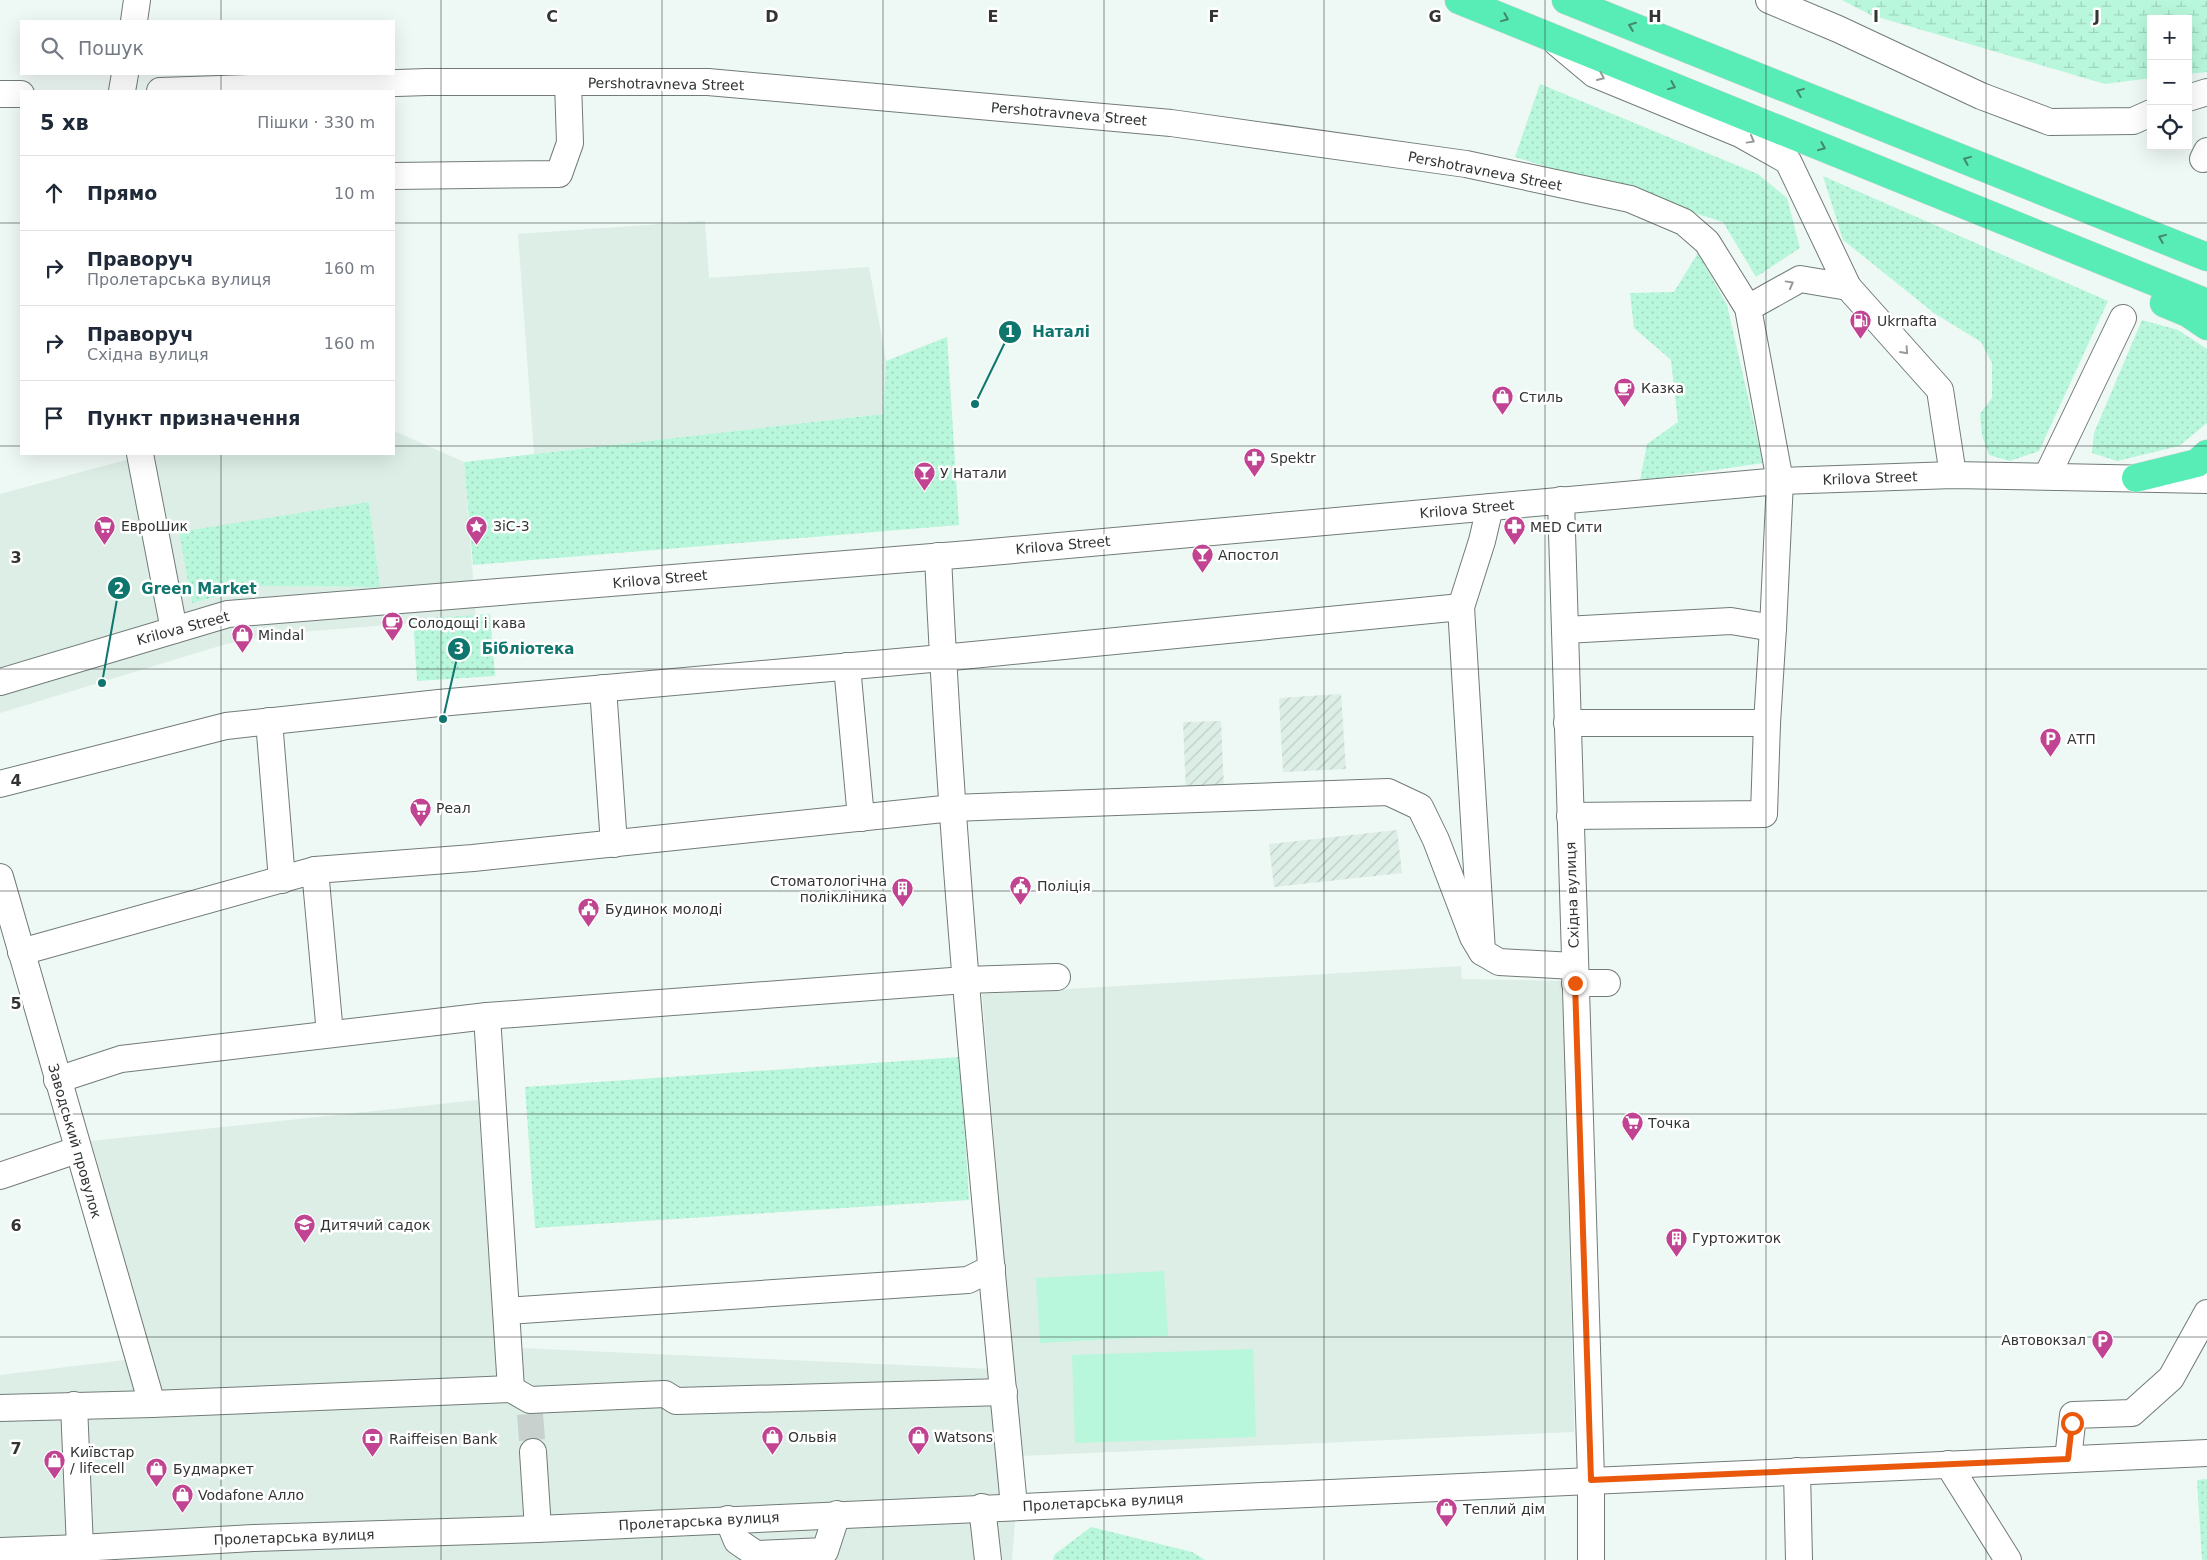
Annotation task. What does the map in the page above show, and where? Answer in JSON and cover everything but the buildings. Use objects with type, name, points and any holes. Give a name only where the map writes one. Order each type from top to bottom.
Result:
[{"type":"highway","points":[[1459,0],[2207,303]]},
{"type":"highway","points":[[1566,0],[2207,256]]},
{"type":"highway","points":[[1994,216],[2053,255],[2188,313],[2207,326]]},
{"type":"highway","points":[[2136,478],[2197,462],[2207,454]]},
{"type":"street","points":[[134,20],[137,0]]},
{"type":"street","points":[[1769,0],[1838,29],[1981,96],[2050,122],[2133,121],[2147,116]]},
{"type":"street","points":[[1549,36],[1594,74],[1740,134],[1788,161],[1848,287],[1940,390],[1953,475]]},
{"type":"street","points":[[122,90],[125,75]]},
{"type":"street","points":[[395,176],[559,174],[570,143],[568,82]]},
{"type":"street","name":"Pershotravneva Street","points":[[235,90],[386,88],[568,82],[708,82],[1161,122],[1466,164],[1630,199],[1684,222],[1707,242],[1748,308],[1780,482],[1764,814],[1570,816]]},
{"type":"street","points":[[2192,97],[2207,92]]},
{"type":"street","points":[[0,94],[20,94]]},
{"type":"street","points":[[1748,308],[1800,279],[1848,287]]},
{"type":"street","points":[[2048,476],[2123,318]]},
{"type":"street","points":[[140,455],[174,630]]},
{"type":"street","name":"Krilova Street","points":[[0,682],[228,614],[938,556],[1780,482],[1953,475],[2207,480]]},
{"type":"street","name":"Східна вулиця","points":[[1561,500],[1574,975],[1591,1480],[1591,1560]]},
{"type":"street","points":[[1482,952],[1461,607],[1482,541],[1490,507]]},
{"type":"street","points":[[938,556],[942,658],[965,980],[1014,1506]]},
{"type":"street","points":[[0,784],[226,726],[603,688],[942,658],[1461,607]]},
{"type":"street","points":[[1565,630],[1731,621],[1773,628]]},
{"type":"street","points":[[847,666],[861,818]]},
{"type":"street","points":[[603,688],[614,844]]},
{"type":"street","points":[[269,721],[282,880]]},
{"type":"street","points":[[1567,723],[1767,723]]},
{"type":"street","points":[[21,952],[315,870],[473,858],[953,808],[1388,792],[1420,808],[1436,840],[1473,937],[1482,952],[1498,962],[1574,975],[1607,983]]},
{"type":"street","points":[[315,870],[330,1034]]},
{"type":"street","name":"Заводський провулок","points":[[0,877],[77,1150],[152,1404]]},
{"type":"street","points":[[57,1080],[121,1060],[487,1016],[965,980],[1057,977]]},
{"type":"street","points":[[487,1016],[506,1311],[524,1401]]},
{"type":"street","points":[[0,1176],[77,1150]]},
{"type":"street","points":[[506,1311],[968,1280],[992,1268]]},
{"type":"street","points":[[2068,1459],[2073,1415],[2132,1412],[2171,1378],[2207,1314]]},
{"type":"street","points":[[0,1408],[74,1405],[524,1401],[665,1394],[676,1401],[1004,1392]]},
{"type":"street","points":[[73,1552],[74,1405]]},
{"type":"street","points":[[533,1452],[538,1528]]},
{"type":"street","name":"Пролетарська вулиця","points":[[0,1550],[73,1552],[253,1549],[538,1528],[2207,1453]]},
{"type":"street","points":[[1948,1464],[2008,1560]]},
{"type":"street","points":[[1798,1471],[1799,1560]]},
{"type":"street","points":[[982,1507],[988,1560]]},
{"type":"street","points":[[728,1519],[737,1541],[756,1554],[815,1552],[825,1551],[837,1514]]},
{"type":"shaded area","points":[[705,221],[709,278],[869,267],[886,361],[883,414],[534,454],[518,234]]},
{"type":"shaded area","points":[[395,431],[464,462],[476,618],[275,634],[226,644],[0,713],[0,494],[144,455],[395,455]],"holes":[[[369,502],[380,587],[258,586],[193,603]]]},
{"type":"shaded area","points":[[1341,694],[1346,769],[1283,772],[1279,698]]},
{"type":"shaded area","points":[[1221,721],[1224,790],[1186,792],[1183,722]]},
{"type":"shaded area","points":[[1397,830],[1402,873],[1274,887],[1269,844]]},
{"type":"shaded area","points":[[1461,966],[1462,979],[1563,981],[1574,1432],[1020,1456],[1012,1560],[0,1560],[0,1375],[150,1357],[91,1141],[478,1100],[495,1347],[1013,1370],[982,994]]},
{"type":"green space","points":[[1842,0],[2207,0],[2207,72],[2192,74],[2192,15],[2147,15],[2147,79],[2105,84],[1871,15]]},
{"type":"green space","points":[[1540,84],[1758,174],[1787,198],[1800,248],[1756,277],[1723,222],[1515,157]]},
{"type":"green space","points":[[1823,176],[2108,301],[2039,451],[2010,461],[1989,455],[1982,435],[1980,414],[1992,398],[1992,363],[1981,342],[1934,313],[1843,240]]},
{"type":"green space","points":[[1698,253],[1727,305],[1763,463],[1640,481],[1647,444],[1678,422],[1671,360],[1634,328],[1630,293],[1674,292]]},
{"type":"green space","points":[[2142,320],[2178,330],[2207,349],[2207,423],[2179,446],[2117,461],[2092,453],[2094,433]]},
{"type":"green space","points":[[947,337],[959,525],[473,565],[464,462],[883,414],[886,361]]},
{"type":"green space","points":[[369,502],[380,587],[258,586],[192,603],[179,532]]},
{"type":"green space","points":[[490,614],[495,676],[417,681],[413,619]]},
{"type":"green space","points":[[960,1057],[969,1200],[535,1228],[525,1087]]},
{"type":"green space","points":[[1164,1271],[1168,1336],[1040,1343],[1036,1278]]},
{"type":"green space","points":[[1253,1349],[1256,1437],[1075,1443],[1072,1355]]},
{"type":"green space","points":[[2207,1479],[2207,1560],[2202,1560],[2197,1480]]},
{"type":"green space","points":[[1091,1527],[1192,1552],[1205,1560],[1053,1560],[1054,1555]]},
{"type":"tunnel","points":[[530,1414],[533,1452]]},
{"type":"place","name":"Ukrnafta","points":[[1861,340]]},
{"type":"place","name":"Наталі","points":[[975,404]]},
{"type":"place","name":"Казка","points":[[1625,407]]},
{"type":"place","name":"Стиль","points":[[1503,416]]},
{"type":"place","name":"Spektr","points":[[1254,477]]},
{"type":"place","name":"У Натали","points":[[924,492]]},
{"type":"place","name":"ЕвроШик","points":[[105,545]]},
{"type":"place","name":"ЗіС-3","points":[[477,545]]},
{"type":"place","name":"MED Сити","points":[[1514,546]]},
{"type":"place","name":"Апостол","points":[[1202,574]]},
{"type":"place","name":"Солодощі і кава","points":[[392,642]]},
{"type":"place","name":"Mindal","points":[[242,654]]},
{"type":"place","name":"Green Market","points":[[102,683]]},
{"type":"place","name":"Бібліотека","points":[[443,719]]},
{"type":"place","name":"АТП","points":[[2051,758]]},
{"type":"place","name":"Реал","points":[[420,827]]},
{"type":"place","name":"Поліція","points":[[1021,905]]},
{"type":"place","name":"Стоматологічна полікліника","points":[[903,908]]},
{"type":"place","name":"Будинок молоді","points":[[589,928]]},
{"type":"place","name":"Точка","points":[[1632,1142]]},
{"type":"place","name":"Дитячий садок","points":[[304,1244]]},
{"type":"place","name":"Гуртожиток","points":[[1676,1257]]},
{"type":"place","name":"Автовокзал","points":[[2102,1359]]},
{"type":"place","name":"Ольвія","points":[[772,1456]]},
{"type":"place","name":"Watsons","points":[[918,1456]]},
{"type":"place","name":"Raiffeisen Bank","points":[[373,1458]]},
{"type":"place","name":"Київстар / lifecell","points":[[54,1479]]},
{"type":"place","name":"Будмаркет","points":[[157,1488]]},
{"type":"place","name":"Vodafone Алло","points":[[182,1514]]},
{"type":"place","name":"Теплий дім","points":[[1447,1528]]},
{"type":"route","points":[[1575,983],[1591,1480],[2068,1459],[2072,1423]]}]
